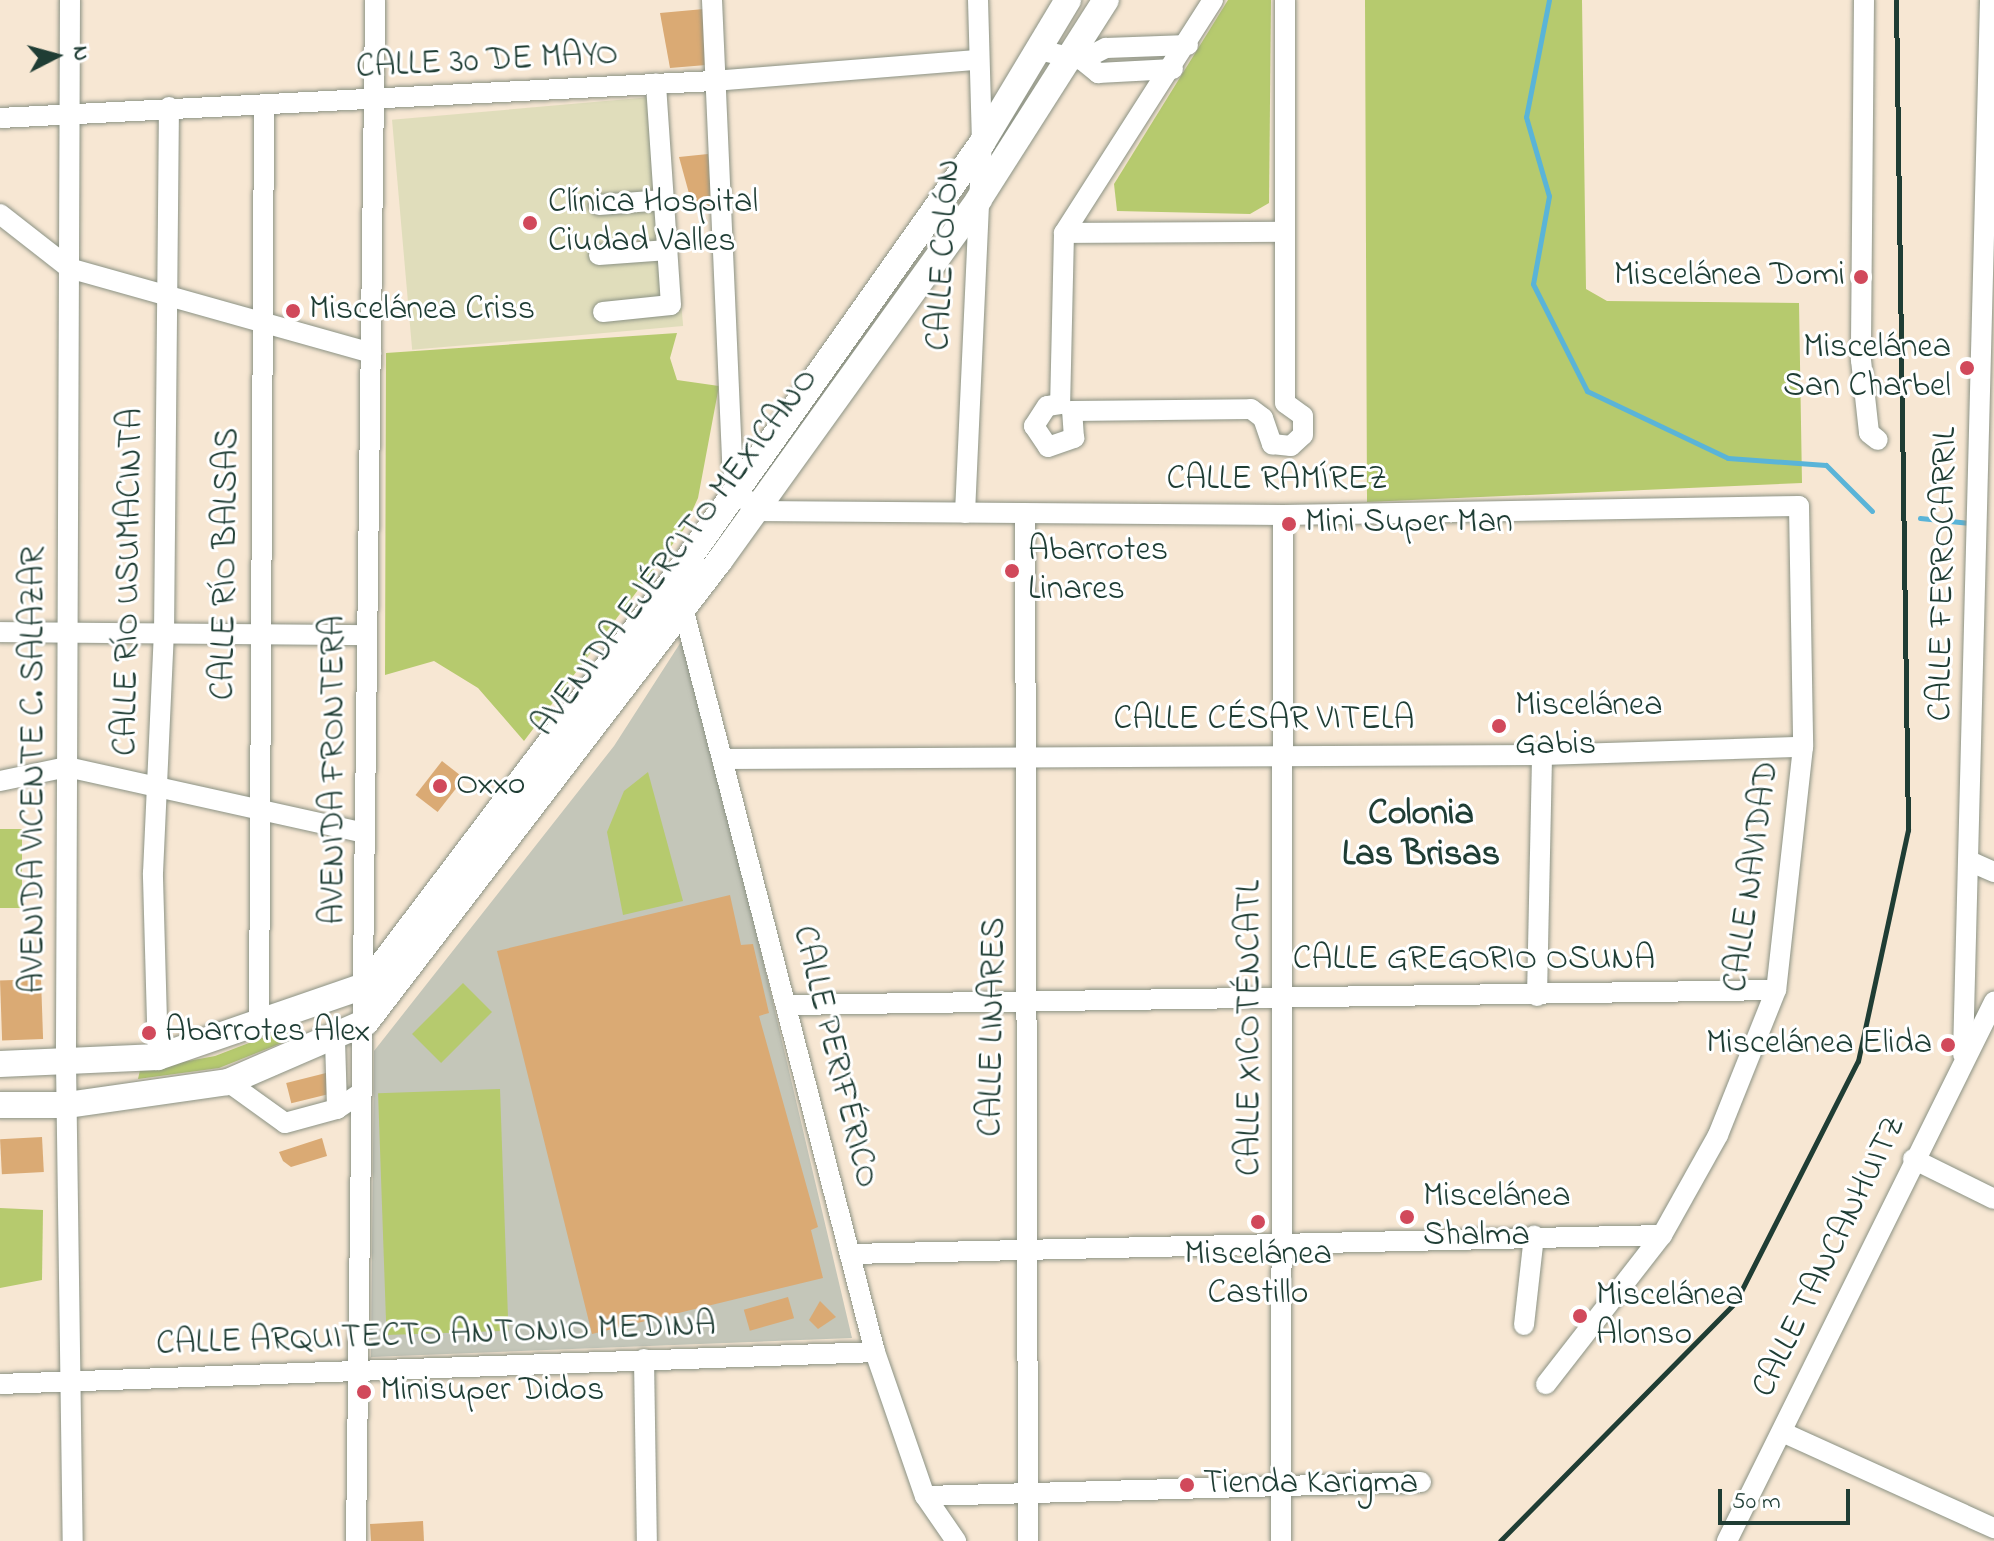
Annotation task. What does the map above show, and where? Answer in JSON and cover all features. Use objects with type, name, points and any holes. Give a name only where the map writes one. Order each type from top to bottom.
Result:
[{"type":"main road","name":"AVENIDA EJÉRCITO MEXICANO","points":[[367,985],[674,579],[982,143],[1068,0]]},
{"type":"main road","name":"AVENIDA EJÉRCITO MEXICANO","points":[[0,1105],[67,1105],[228,1082],[335,1040],[366,1022],[685,607],[755,511],[1077,59],[1106,0]]},
{"type":"main road","points":[[0,1064],[158,1057],[259,1026],[367,985]]},
{"type":"street","name":"AVENIDA VICENTE C. SALAZAR","points":[[70,0],[66,1063],[73,1541]]},
{"type":"street","name":"AVENIDA FRONTERA","points":[[356,1541],[361,1093],[367,985],[365,833],[375,0]]},
{"type":"street","points":[[712,0],[737,488],[755,511]]},
{"type":"street","name":"CALLE COLÓN","points":[[965,513],[982,143],[976,60],[978,0]]},
{"type":"street","points":[[1213,0],[1173,69],[1064,233],[1060,404],[1047,406],[1034,426],[1040,442],[1057,448],[1074,438],[1072,411],[1251,409],[1263,418],[1272,444],[1298,442],[1303,416],[1285,403],[1285,0]]},
{"type":"street","name":"CALLE FERROCARRIL","points":[[1864,0],[1861,360],[1869,433],[1878,440]]},
{"type":"street","name":"CALLE FERROCARRIL","points":[[1963,1054],[1991,223],[1990,0]]},
{"type":"street","points":[[1077,59],[1106,48],[1188,45]]},
{"type":"street","points":[[1039,50],[1077,59],[1098,73],[1173,69]]},
{"type":"street","name":"CALLE 30 DE MAYO","points":[[0,118],[714,81],[976,60]]},
{"type":"street","points":[[603,312],[671,305],[656,84]]},
{"type":"street","name":"CALLE RÍO BALSAS","points":[[259,1026],[256,807],[264,104]]},
{"type":"street","name":"CALLE RÍO USUMACINTA","points":[[158,1057],[158,786],[164,635],[169,107]]},
{"type":"street","points":[[599,205],[664,200]]},
{"type":"street","points":[[0,214],[69,268],[263,327],[371,353]]},
{"type":"street","points":[[1064,233],[1283,232]]},
{"type":"street","points":[[599,255],[668,250]]},
{"type":"street","name":"CALLE RAMÍREZ","points":[[755,511],[1283,515],[1799,506]]},
{"type":"street","name":"CALLE NAVIDAD","points":[[1546,1384],[1662,1235],[1718,1135],[1776,990],[1803,747],[1799,506]]},
{"type":"street","name":"CALLE LINARES","points":[[1025,513],[1029,753],[1023,1245],[1028,1541]]},
{"type":"street","name":"CALLE XICOTÉNCATL","points":[[1281,1541],[1285,994],[1280,753],[1283,515]]},
{"type":"street","name":"CALLE PERIFÉRICO","points":[[674,579],[685,607],[789,1005],[875,1352],[925,1496],[956,1541]]},
{"type":"street","points":[[0,632],[367,635]]},
{"type":"street","name":"CALLE CÉSAR VITELA","points":[[724,759],[1029,753],[1542,755],[1803,747]]},
{"type":"street","points":[[1537,996],[1542,755]]},
{"type":"street","points":[[0,781],[67,767],[365,833]]},
{"type":"street","points":[[1969,861],[1994,872]]},
{"type":"street","name":"CALLE GREGORIO OSUNA","points":[[789,1005],[1027,997],[1285,994],[1537,996],[1776,990]]},
{"type":"street","name":"CALLE TANCANHUITZ","points":[[1727,1541],[1963,1054],[1994,1002]]},
{"type":"street","points":[[335,1040],[337,1109]]},
{"type":"street","points":[[228,1082],[285,1123],[337,1109],[361,1093]]},
{"type":"street","points":[[1913,1159],[1994,1199]]},
{"type":"street","points":[[851,1254],[1023,1245],[1284,1244],[1662,1235]]},
{"type":"street","points":[[1524,1325],[1534,1236]]},
{"type":"street","name":"CALLE ARQUITECTO ANTONIO MEDINA","points":[[0,1384],[360,1375],[644,1359],[875,1352]]},
{"type":"street","points":[[644,1359],[647,1541]]},
{"type":"street","points":[[1782,1432],[1994,1528]]},
{"type":"street","points":[[925,1496],[1421,1482]]},
{"type":"shaded area","name":"Clínica Hospital Ciudad Valles","points":[[663,96],[683,326],[412,350],[392,120]]},
{"type":"shaded area","points":[[686,634],[852,1338],[371,1357],[374,1051],[614,746]]},
{"type":"green space","points":[[1228,0],[1271,0],[1269,203],[1250,214],[1117,211],[1114,184]]},
{"type":"green space","points":[[1365,0],[1582,0],[1586,289],[1607,301],[1799,303],[1802,483],[1367,502]]},
{"type":"green space","points":[[677,333],[670,358],[677,380],[719,386],[698,498],[684,529],[524,741],[478,688],[434,661],[385,675],[386,353]]},
{"type":"green space","points":[[648,772],[683,901],[623,915],[607,832],[624,791]]},
{"type":"green space","points":[[0,829],[22,829],[22,908],[0,908]]},
{"type":"green space","points":[[463,983],[492,1012],[441,1063],[412,1034]]},
{"type":"green space","points":[[285,1029],[292,1039],[219,1068],[138,1079],[140,1070],[215,1056]]},
{"type":"green space","points":[[500,1089],[508,1331],[387,1335],[378,1093]]},
{"type":"green space","points":[[0,1208],[43,1210],[42,1280],[0,1288]]},
{"type":"building","points":[[704,9],[706,65],[670,68],[660,13]]},
{"type":"building","points":[[708,154],[712,206],[693,208],[679,157]]},
{"type":"building","name":"Oxxo","points":[[442,761],[464,778],[438,812],[416,795]]},
{"type":"building","points":[[730,895],[741,945],[753,944],[769,1013],[759,1016],[818,1227],[811,1230],[823,1278],[592,1334],[497,951]]},
{"type":"building","points":[[41,979],[43,1039],[2,1040],[0,980]]},
{"type":"building","points":[[326,1073],[331,1093],[291,1103],[286,1083]]},
{"type":"building","points":[[42,1137],[44,1172],[2,1174],[0,1139]]},
{"type":"building","points":[[322,1138],[327,1156],[291,1167],[283,1161],[279,1152]]},
{"type":"building","points":[[788,1297],[794,1318],[750,1331],[744,1310]]},
{"type":"building","points":[[820,1301],[836,1317],[818,1329],[809,1320]]},
{"type":"building","points":[[423,1521],[424,1541],[371,1541],[370,1524]]},
{"type":"waterway","points":[[1549,0],[1526,117],[1549,196],[1533,284],[1587,391],[1728,458],[1826,465],[1872,511]]},
{"type":"waterway","points":[[1920,518],[1970,523]]},
{"type":"railway","points":[[1500,1541],[1735,1303],[1858,1061],[1908,830],[1896,0]]},
{"type":"place","name":"Clínica Hospital Ciudad Valles","points":[[530,223]]},
{"type":"place","name":"Miscelánea Domi","points":[[1861,277]]},
{"type":"place","name":"Miscelánea Criss","points":[[293,311]]},
{"type":"place","name":"Miscelánea San Charbel","points":[[1967,368]]},
{"type":"place","name":"Mini Super Man","points":[[1289,524]]},
{"type":"place","name":"Abarrotes Linares","points":[[1012,571]]},
{"type":"place","name":"Miscelánea Gabis","points":[[1499,726]]},
{"type":"place","name":"Oxxo","points":[[440,786]]},
{"type":"place","name":"Abarrotes Alex","points":[[149,1033]]},
{"type":"place","name":"Miscelánea Elida","points":[[1948,1045]]},
{"type":"place","name":"Miscelánea Shalma","points":[[1407,1217]]},
{"type":"place","name":"Miscelánea Castillo","points":[[1258,1222]]},
{"type":"place","name":"Miscelánea Alonso","points":[[1580,1316]]},
{"type":"place","name":"Minisuper Didos","points":[[364,1392]]},
{"type":"place","name":"Tienda Karigma","points":[[1187,1485]]},
{"type":"district","name":"Colonia Las Brisas","points":[[1421,834]]}]
